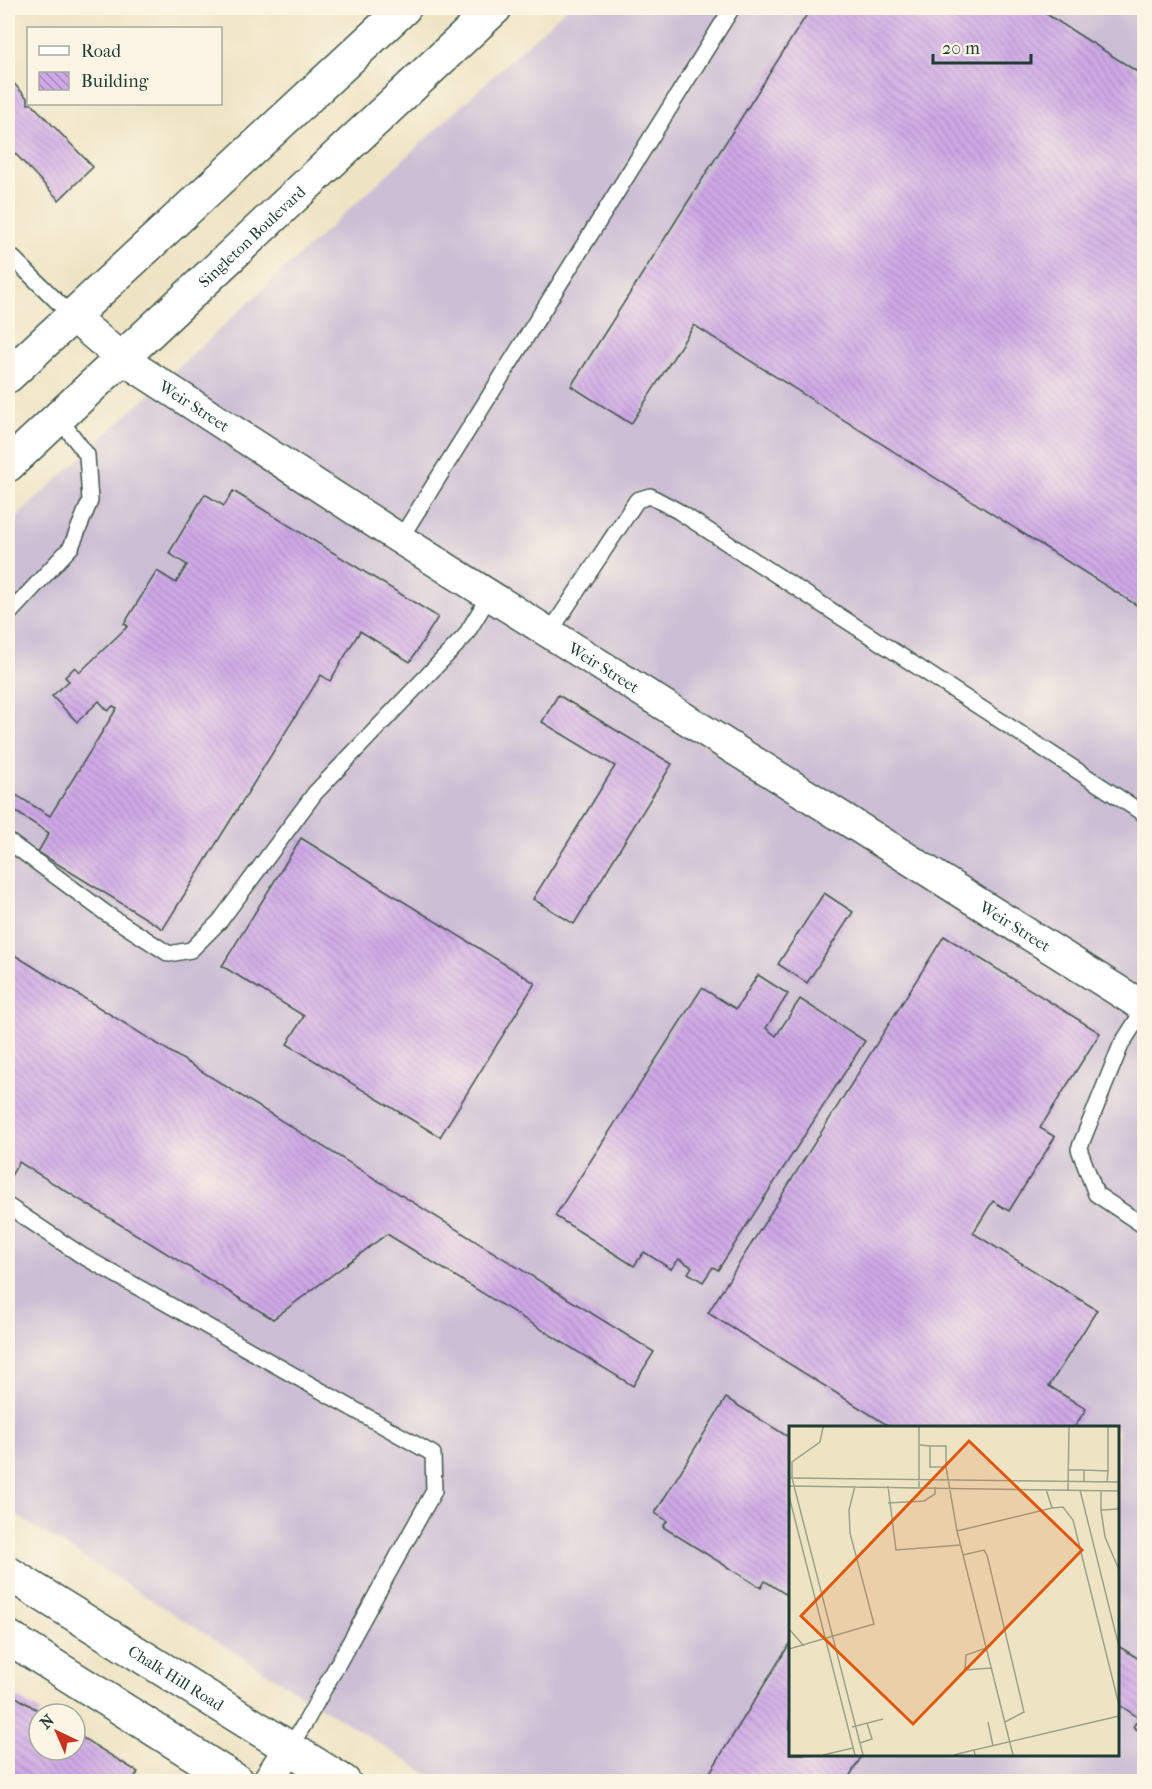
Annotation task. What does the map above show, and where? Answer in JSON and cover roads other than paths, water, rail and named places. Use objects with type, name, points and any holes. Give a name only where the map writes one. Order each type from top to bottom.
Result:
[{"type":"main road","points":[[8,376],[404,8]]},
{"type":"main road","name":"Singleton Boulevard","points":[[8,465],[495,8]]},
{"type":"main road","name":"Chalk Hill Road","points":[[8,1573],[344,1782]]},
{"type":"main road","points":[[8,1637],[238,1782]]},
{"type":"street","name":"Weir Street","points":[[72,316],[121,358],[400,539],[1144,1008]]},
{"type":"street","points":[[267,1782],[289,1748]]},
{"type":"lane","points":[[400,539],[732,8]]},
{"type":"lane","points":[[9,256],[72,316]]},
{"type":"lane","points":[[8,615],[71,547],[90,501],[87,455],[58,417]]},
{"type":"lane","points":[[550,632],[637,500],[650,496],[678,511],[1144,814]]},
{"type":"lane","points":[[8,841],[107,914],[169,954],[191,950],[220,921],[315,793],[465,636],[490,595]]},
{"type":"lane","points":[[1144,1008],[1121,1045],[1079,1149],[1096,1194],[1144,1226]]},
{"type":"lane","points":[[8,1206],[81,1255],[433,1454],[434,1491],[289,1748]]}]
